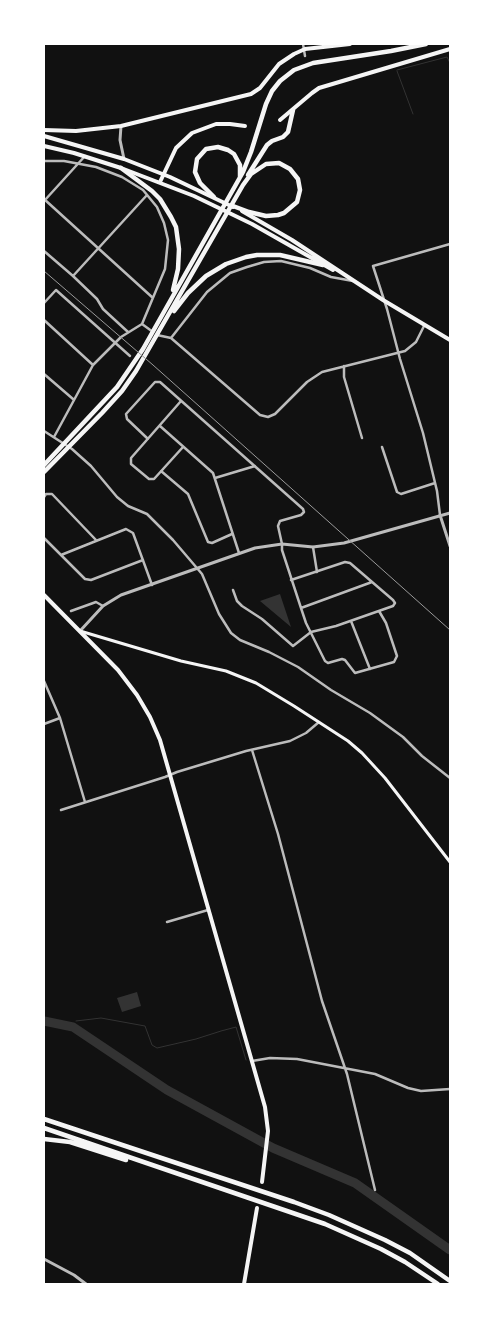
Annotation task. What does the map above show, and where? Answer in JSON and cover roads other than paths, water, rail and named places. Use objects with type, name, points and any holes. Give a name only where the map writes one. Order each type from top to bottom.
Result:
[{"type":"highway","points":[[44,469],[122,391],[136,372],[160,324],[234,200],[252,152],[266,104],[272,90],[280,81],[294,70],[313,63],[426,44]]},
{"type":"highway","points":[[169,301],[229,197],[267,145],[283,137],[288,132],[293,110]]},
{"type":"highway","points":[[214,197],[200,183],[195,172],[197,159],[206,149],[218,147],[228,150],[238,158],[241,170],[240,184]]},
{"type":"highway","points":[[233,206],[257,214],[278,215],[293,207],[300,196],[300,185],[295,173],[279,163],[260,167],[240,184]]},
{"type":"highway","points":[[121,168],[160,198],[176,227],[179,259],[176,280],[160,324]]},
{"type":"highway","points":[[160,324],[197,284],[226,264],[246,257],[269,255],[292,257],[323,265]]},
{"type":"highway","points":[[44,1118],[294,1202],[329,1216],[410,1253],[450,1281]]},
{"type":"highway","points":[[44,1128],[292,1212],[356,1237],[405,1262],[438,1284]]},
{"type":"highway","points":[[44,1139],[70,1142],[226,1190]]},
{"type":"main road","points":[[44,130],[76,130],[121,126],[251,94],[260,88],[285,58],[305,49],[350,44]]},
{"type":"main road","points":[[280,120],[319,88],[450,49]]},
{"type":"main road","points":[[160,182],[176,148],[192,133],[216,124],[245,126]]},
{"type":"main road","points":[[44,136],[124,159],[233,206],[292,240],[354,282],[450,340]]},
{"type":"main road","points":[[44,146],[85,156],[160,182],[231,214],[354,282]]},
{"type":"main road","points":[[44,595],[118,670],[137,695],[150,717],[160,740],[265,1108],[268,1131],[262,1182]]},
{"type":"main road","points":[[80,631],[242,677],[256,683],[319,722],[348,741],[362,753],[385,778],[450,862]]},
{"type":"main road","points":[[244,1284],[257,1208]]},
{"type":"street","points":[[303,44],[305,56]]},
{"type":"street","points":[[121,126],[120,140],[124,159]]},
{"type":"street","points":[[85,156],[44,200],[153,298]]},
{"type":"street","points":[[44,161],[79,163],[122,177],[143,190],[157,207],[164,223],[168,240],[165,269],[142,324],[115,342],[93,365],[54,437]]},
{"type":"street","points":[[73,276],[147,195]]},
{"type":"street","points":[[450,244],[372,266],[423,433],[435,483],[440,516],[450,546]]},
{"type":"street","points":[[44,251],[97,299],[104,309],[128,332]]},
{"type":"street","points":[[171,338],[206,292],[230,273],[247,267],[264,262],[287,262],[310,268],[331,278],[354,282]]},
{"type":"street","points":[[44,303],[56,290],[130,356]]},
{"type":"street","points":[[44,320],[93,365]]},
{"type":"street","points":[[142,324],[157,335],[171,338],[263,416],[268,417],[275,414],[313,377],[322,372],[399,353],[412,346],[424,326]]},
{"type":"street","points":[[344,366],[344,377],[362,438]]},
{"type":"street","points":[[44,374],[73,399]]},
{"type":"street","points":[[148,439],[127,419],[126,414],[155,382],[160,382],[304,509],[301,515],[280,521],[278,526],[282,550],[300,608],[325,661],[328,663],[342,659],[345,660],[355,673],[394,662],[397,659],[386,623],[380,611]]},
{"type":"street","points":[[181,401],[131,458],[131,464],[149,479],[154,479],[183,446]]},
{"type":"street","points":[[160,426],[213,473],[239,553]]},
{"type":"street","points":[[45,433],[72,448],[91,466],[117,497],[128,506],[147,514],[152,519],[198,569],[207,582],[223,622],[235,637],[291,663],[330,690],[370,713],[403,737],[422,756],[450,778]]},
{"type":"street","points":[[382,446],[397,492],[401,494],[435,483]]},
{"type":"street","points":[[215,478],[255,466]]},
{"type":"street","points":[[161,471],[188,494],[208,542],[212,543],[232,534]]},
{"type":"street","points":[[44,496],[52,494],[97,541]]},
{"type":"street","points":[[80,631],[103,606],[121,595],[239,553],[255,548],[282,544],[313,547],[344,543],[450,513]]},
{"type":"street","points":[[61,555],[126,529],[133,533],[152,585]]},
{"type":"street","points":[[44,538],[85,579],[91,580],[143,560]]},
{"type":"street","points":[[313,547],[317,572]]},
{"type":"street","points":[[233,590],[237,601],[242,606],[262,620],[290,645],[296,644],[310,632],[336,626],[380,611],[394,604],[393,600],[350,563],[345,562],[291,580]]},
{"type":"street","points":[[300,608],[373,582]]},
{"type":"street","points":[[71,611],[96,602],[103,606]]},
{"type":"street","points":[[351,620],[370,669]]},
{"type":"street","points":[[44,681],[60,718],[84,802]]},
{"type":"street","points":[[44,724],[60,718]]},
{"type":"street","points":[[61,810],[252,750],[290,741],[306,733],[319,722]]},
{"type":"street","points":[[252,750],[278,834],[319,990],[345,1069],[375,1190]]},
{"type":"street","points":[[166,922],[209,909]]},
{"type":"street","points":[[252,1061],[284,1058],[334,1065],[374,1074],[408,1088],[421,1091],[450,1089]]},
{"type":"street","points":[[44,1259],[69,1272],[86,1284]]},
{"type":"waterway","points":[[397,70],[447,57],[450,63]]},
{"type":"waterway","points":[[397,71],[413,114]]},
{"type":"waterway","points":[[76,1021],[101,1018],[145,1026],[152,1045],[157,1048],[236,1027],[246,1060]]},
{"type":"waterway","points":[[44,1021],[73,1027],[167,1090],[273,1148],[355,1183],[450,1250]]},
{"type":"waterway","points":[[64,1025],[73,1027]]},
{"type":"railway","points":[[44,271],[153,365],[450,630]]}]
